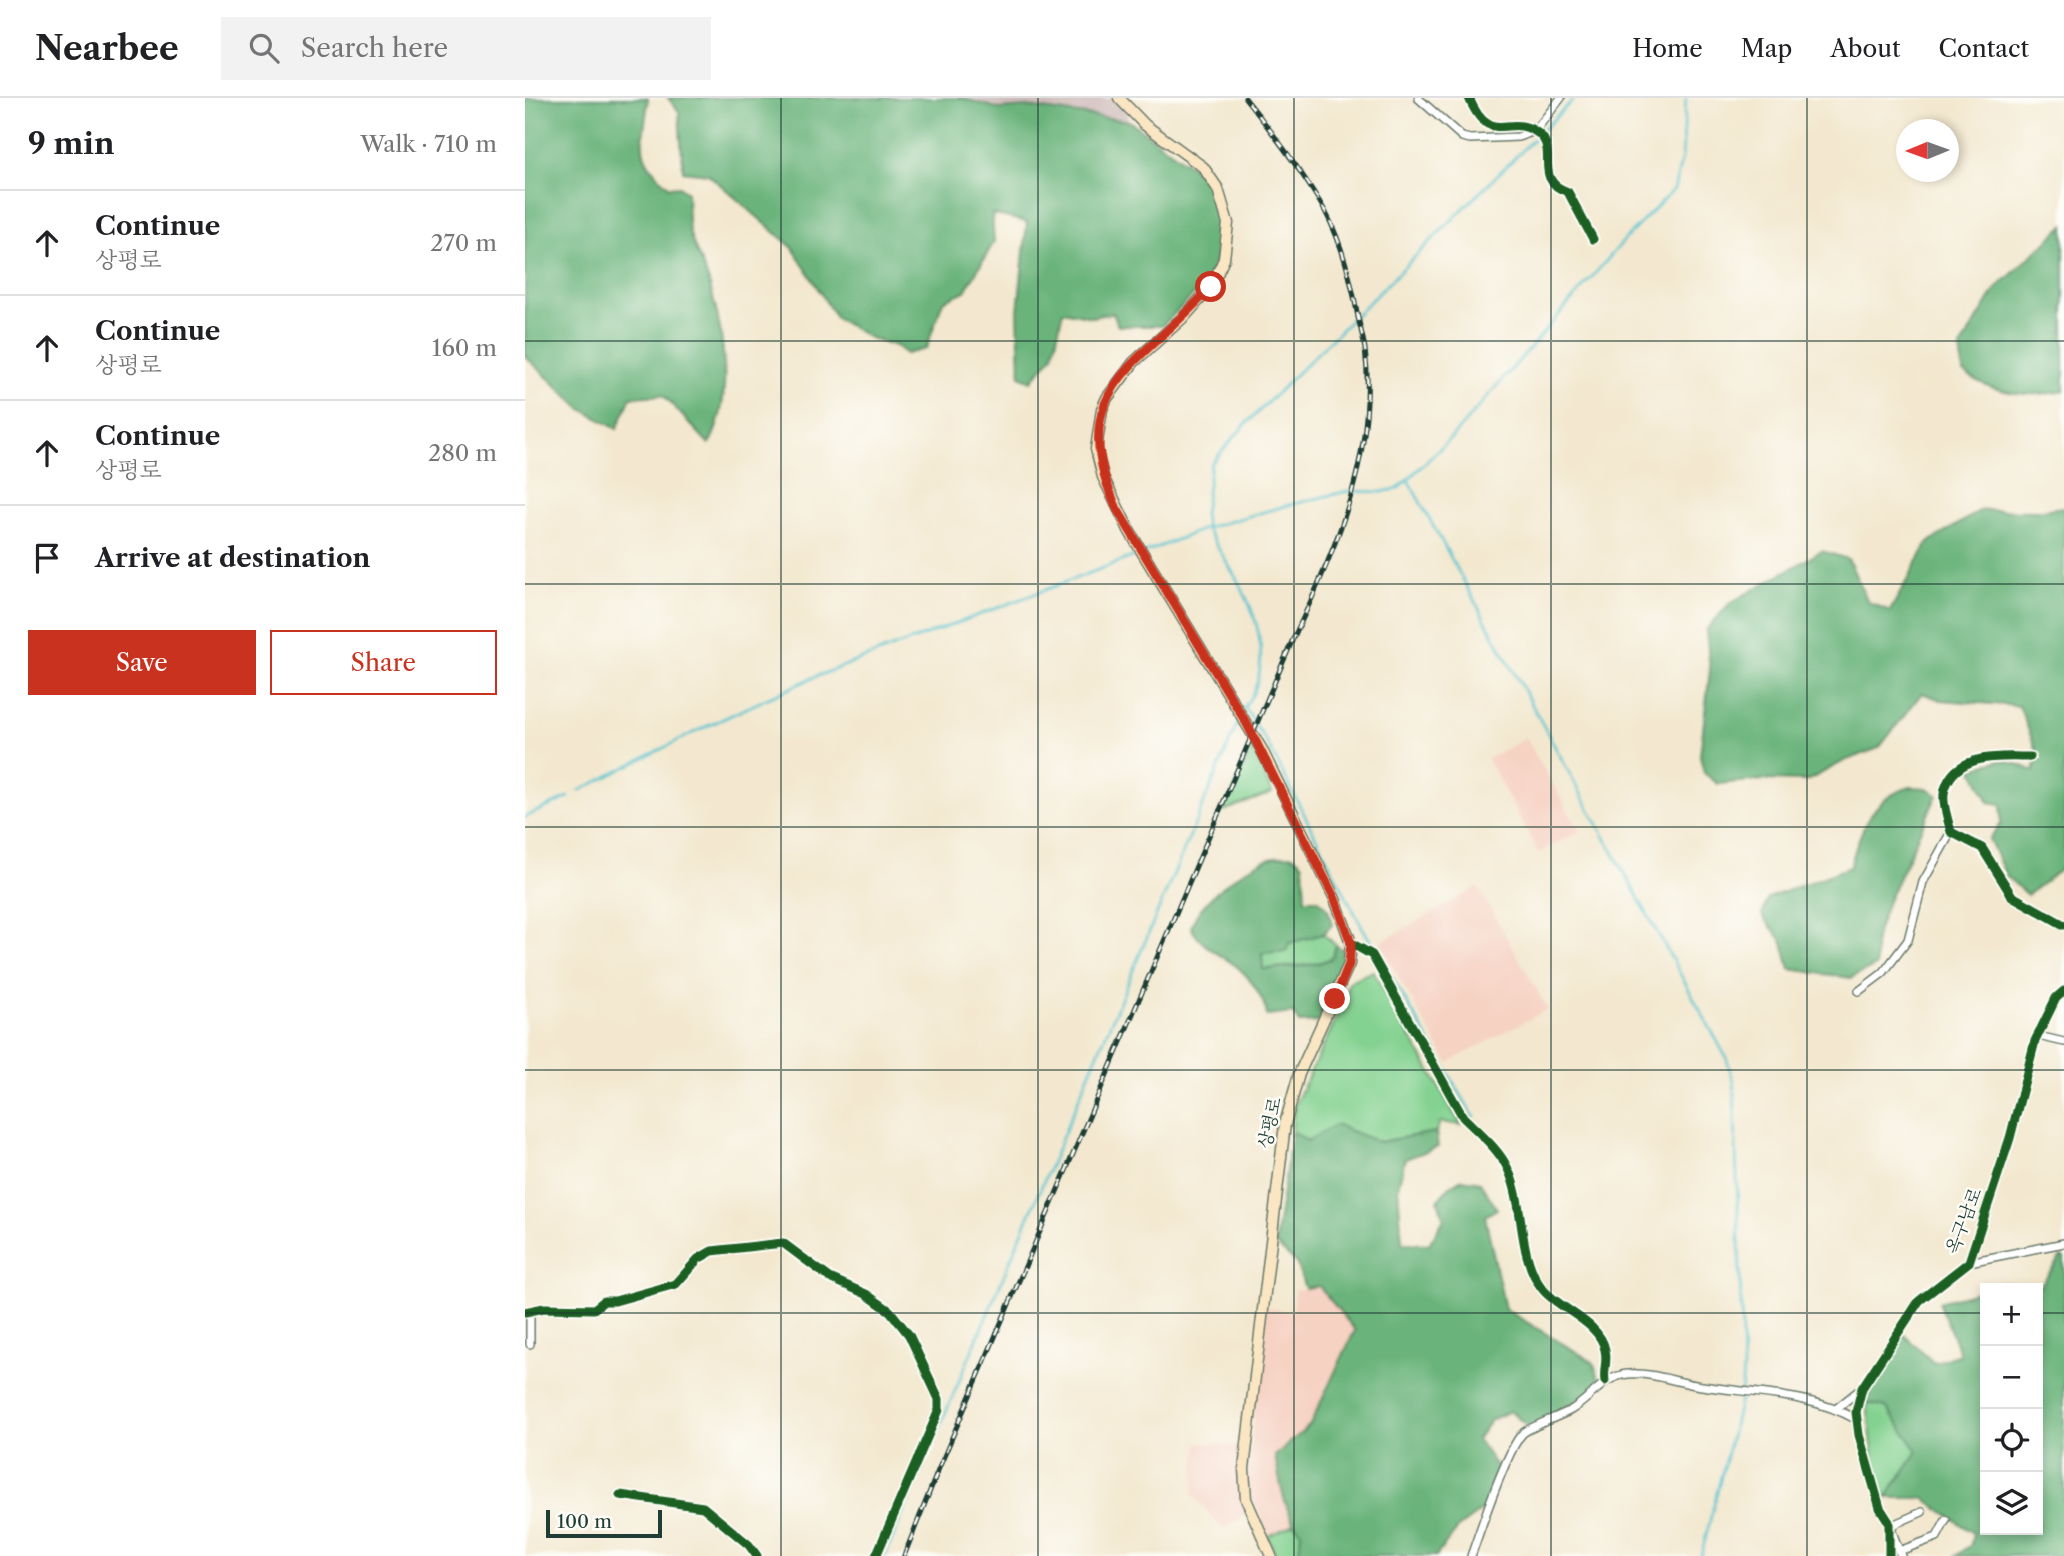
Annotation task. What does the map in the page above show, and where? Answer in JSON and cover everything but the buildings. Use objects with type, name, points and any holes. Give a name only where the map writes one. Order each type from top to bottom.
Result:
[{"type":"main road","points":[[1119,98],[1145,125],[1203,167],[1219,189],[1228,223],[1224,259],[1211,287],[1186,315],[1134,362],[1116,383],[1102,409],[1096,449],[1103,477],[1138,547],[1247,724],[1335,899],[1351,943]]},
{"type":"main road","name":"상평로","points":[[1271,1556],[1246,1499],[1244,1469],[1268,1252],[1285,1124],[1299,1074],[1349,964],[1351,943]]},
{"type":"street","points":[[1418,98],[1469,139],[1538,134],[1561,98]]},
{"type":"street","points":[[1469,98],[1478,119],[1485,125],[1523,126],[1538,134],[1546,145],[1548,176],[1556,188],[1568,192],[1593,239]]},
{"type":"street","points":[[1860,991],[1883,973],[1908,940],[1923,882],[1951,832],[1945,788],[1958,771],[1980,757],[2030,757]]},
{"type":"street","points":[[1951,832],[1982,848],[2012,896],[2064,925]]},
{"type":"street","points":[[1351,943],[1372,955],[1463,1117],[1485,1138],[1508,1168],[1524,1241],[1540,1286],[1557,1304],[1598,1335],[1605,1348],[1605,1381]]},
{"type":"street","name":"옥구남로","points":[[1889,1556],[1890,1524],[1880,1508],[1857,1420],[1863,1388],[1919,1301],[1969,1262],[2010,1138],[2038,1036],[2056,998],[2064,989]]},
{"type":"street","points":[[2038,1036],[2064,1042]]},
{"type":"street","points":[[530,1344],[528,1312],[544,1308],[594,1309],[604,1301],[615,1301],[675,1283],[698,1259],[712,1251],[783,1243],[830,1278],[866,1294],[890,1311],[909,1335],[939,1399],[939,1410],[876,1556]]},
{"type":"street","points":[[1969,1262],[2064,1243]]},
{"type":"street","points":[[1605,1362],[1611,1372],[1747,1391],[1837,1408],[1857,1420]]},
{"type":"street","points":[[1471,1556],[1499,1480],[1524,1433],[1593,1396],[1605,1381],[1628,1374]]},
{"type":"street","points":[[1837,1408],[1863,1388]]},
{"type":"street","points":[[620,1495],[703,1507],[749,1545],[757,1556]]},
{"type":"street","points":[[1922,1512],[1890,1524],[1900,1553],[1937,1536],[1945,1520]]},
{"type":"shaded area","points":[[961,98],[1121,98],[1129,121],[1028,107],[1000,109]]},
{"type":"shaded area","points":[[1526,738],[1580,831],[1539,853],[1487,759]]},
{"type":"shaded area","points":[[1478,887],[1548,1009],[1448,1063],[1379,943]]},
{"type":"shaded area","points":[[1319,1286],[1355,1330],[1310,1425],[1275,1456],[1281,1488],[1294,1524],[1268,1536],[1247,1484],[1265,1307],[1293,1312],[1295,1290]]},
{"type":"shaded area","points":[[1198,1442],[1239,1446],[1241,1488],[1247,1515],[1223,1529],[1193,1495]]},
{"type":"green space","points":[[525,98],[648,98],[643,137],[645,156],[657,175],[670,187],[679,186],[687,192],[689,230],[708,279],[719,325],[724,387],[717,426],[709,444],[663,395],[631,397],[617,429],[580,408],[525,356]]},
{"type":"green space","points":[[668,98],[961,98],[1000,109],[1028,107],[1129,121],[1199,172],[1213,191],[1223,223],[1216,259],[1207,282],[1162,326],[1118,326],[1113,313],[1092,317],[1063,311],[1053,356],[1031,381],[1020,376],[1018,311],[1027,222],[992,214],[994,242],[965,291],[943,301],[926,349],[906,354],[896,346],[870,338],[836,318],[793,248],[708,174],[683,171],[679,112]]},
{"type":"green space","points":[[2064,225],[2064,391],[2024,394],[1999,390],[1974,379],[1963,372],[1960,348],[1996,289]]},
{"type":"green space","points":[[2064,507],[2064,861],[2060,870],[2027,895],[2006,876],[1989,839],[2001,824],[2001,804],[1989,802],[1973,770],[2004,761],[2034,771],[2038,754],[2019,706],[1941,700],[1922,693],[1879,748],[1844,761],[1807,781],[1762,780],[1718,784],[1704,773],[1700,756],[1710,670],[1706,630],[1730,603],[1822,551],[1848,559],[1868,602],[1890,611],[1928,543],[1981,510],[2036,511]]},
{"type":"green space","points":[[1252,749],[1272,793],[1224,811]]},
{"type":"green space","points":[[1911,787],[1927,788],[1937,795],[1887,903],[1875,939],[1876,966],[1851,978],[1790,969],[1783,942],[1762,915],[1768,898],[1850,867],[1858,840],[1869,817],[1886,799]]},
{"type":"green space","points":[[1293,855],[1303,864],[1305,899],[1318,899],[1328,909],[1332,925],[1323,934],[1289,943],[1286,951],[1262,953],[1263,969],[1315,964],[1332,958],[1336,945],[1343,950],[1342,965],[1319,1022],[1299,1023],[1293,1013],[1267,1016],[1260,996],[1246,976],[1205,945],[1191,927],[1202,907],[1233,879],[1268,859]]},
{"type":"green space","points":[[1323,934],[1336,945],[1332,958],[1315,964],[1263,970],[1261,953],[1286,951],[1289,943]]},
{"type":"green space","points":[[1373,971],[1461,1125],[1440,1122],[1436,1132],[1379,1142],[1336,1125],[1307,1141],[1292,1131],[1294,1106],[1333,1026],[1350,981]]},
{"type":"green space","points":[[1335,1125],[1379,1142],[1436,1132],[1438,1147],[1405,1159],[1398,1187],[1402,1243],[1429,1244],[1444,1219],[1438,1200],[1450,1186],[1462,1179],[1480,1182],[1497,1209],[1485,1216],[1505,1309],[1593,1362],[1599,1378],[1594,1392],[1539,1423],[1527,1426],[1510,1411],[1491,1420],[1477,1439],[1499,1470],[1489,1490],[1485,1508],[1459,1527],[1436,1556],[1354,1556],[1332,1552],[1328,1556],[1299,1556],[1301,1532],[1290,1515],[1281,1486],[1275,1456],[1310,1425],[1355,1330],[1319,1286],[1305,1288],[1297,1264],[1275,1244],[1292,1131],[1307,1141]]},
{"type":"green space","points":[[2061,1257],[2064,1258],[2064,1556],[1956,1556],[1971,1545],[1973,1533],[1924,1498],[1886,1498],[1918,1451],[1886,1407],[1867,1403],[1873,1381],[1903,1334],[1934,1363],[1960,1354],[1939,1302],[1980,1291],[1980,1535],[2043,1535],[2042,1283]]},
{"type":"green space","points":[[1867,1403],[1886,1407],[1918,1451],[1886,1498],[1876,1477]]},
{"type":"green space","points":[[1294,1524],[1301,1532],[1299,1556],[1276,1556],[1268,1536]]},
{"type":"waterway","points":[[1243,710],[1256,686],[1260,643],[1249,603],[1206,528],[1204,514],[1211,464],[1243,427],[1575,98]]},
{"type":"waterway","points":[[1146,552],[1206,528],[1285,506],[1348,491],[1380,492],[1398,489],[1453,436],[1627,237],[1674,189],[1682,158],[1686,98]]},
{"type":"waterway","points":[[1408,480],[1726,1057],[1734,1083],[1743,1368],[1741,1397],[1701,1556]]},
{"type":"waterway","points":[[579,791],[701,729],[812,678],[1140,554]]},
{"type":"waterway","points":[[1245,708],[1271,750],[1361,925],[1474,1117]]},
{"type":"waterway","points":[[885,1556],[1239,720]]},
{"type":"waterway","points":[[525,817],[569,797]]},
{"type":"railway","points":[[904,1556],[939,1468],[1324,570],[1350,499],[1359,462],[1365,425],[1365,349],[1345,260],[1331,223],[1316,196],[1245,98]]},
{"type":"cycle path","points":[[1469,98],[1485,122],[1493,126],[1519,126],[1539,134],[1545,141],[1551,180],[1557,187],[1568,192],[1593,239]]},
{"type":"cycle path","points":[[2030,757],[1993,757],[1959,768],[1945,789],[1945,810],[1951,832],[1982,848],[2012,896],[2064,925]]},
{"type":"cycle path","points":[[1351,943],[1372,955],[1463,1117],[1488,1141],[1504,1162],[1517,1198],[1524,1245],[1533,1274],[1548,1295],[1595,1331],[1606,1354],[1605,1381]]},
{"type":"cycle path","points":[[1889,1556],[1889,1522],[1880,1508],[1859,1435],[1856,1412],[1862,1388],[1919,1301],[1969,1262],[2010,1138],[2035,1041],[2056,998],[2064,991]]},
{"type":"cycle path","points":[[525,1312],[544,1308],[594,1309],[604,1301],[615,1301],[676,1284],[698,1259],[712,1251],[783,1243],[830,1278],[866,1294],[890,1311],[909,1335],[939,1399],[939,1410],[876,1556]]},
{"type":"cycle path","points":[[620,1495],[703,1507],[749,1545],[757,1556]]},
{"type":"route","points":[[1211,287],[1116,383],[1102,409],[1096,449],[1103,477],[1117,509],[1261,748],[1335,899],[1351,943],[1349,964],[1335,999]]}]
